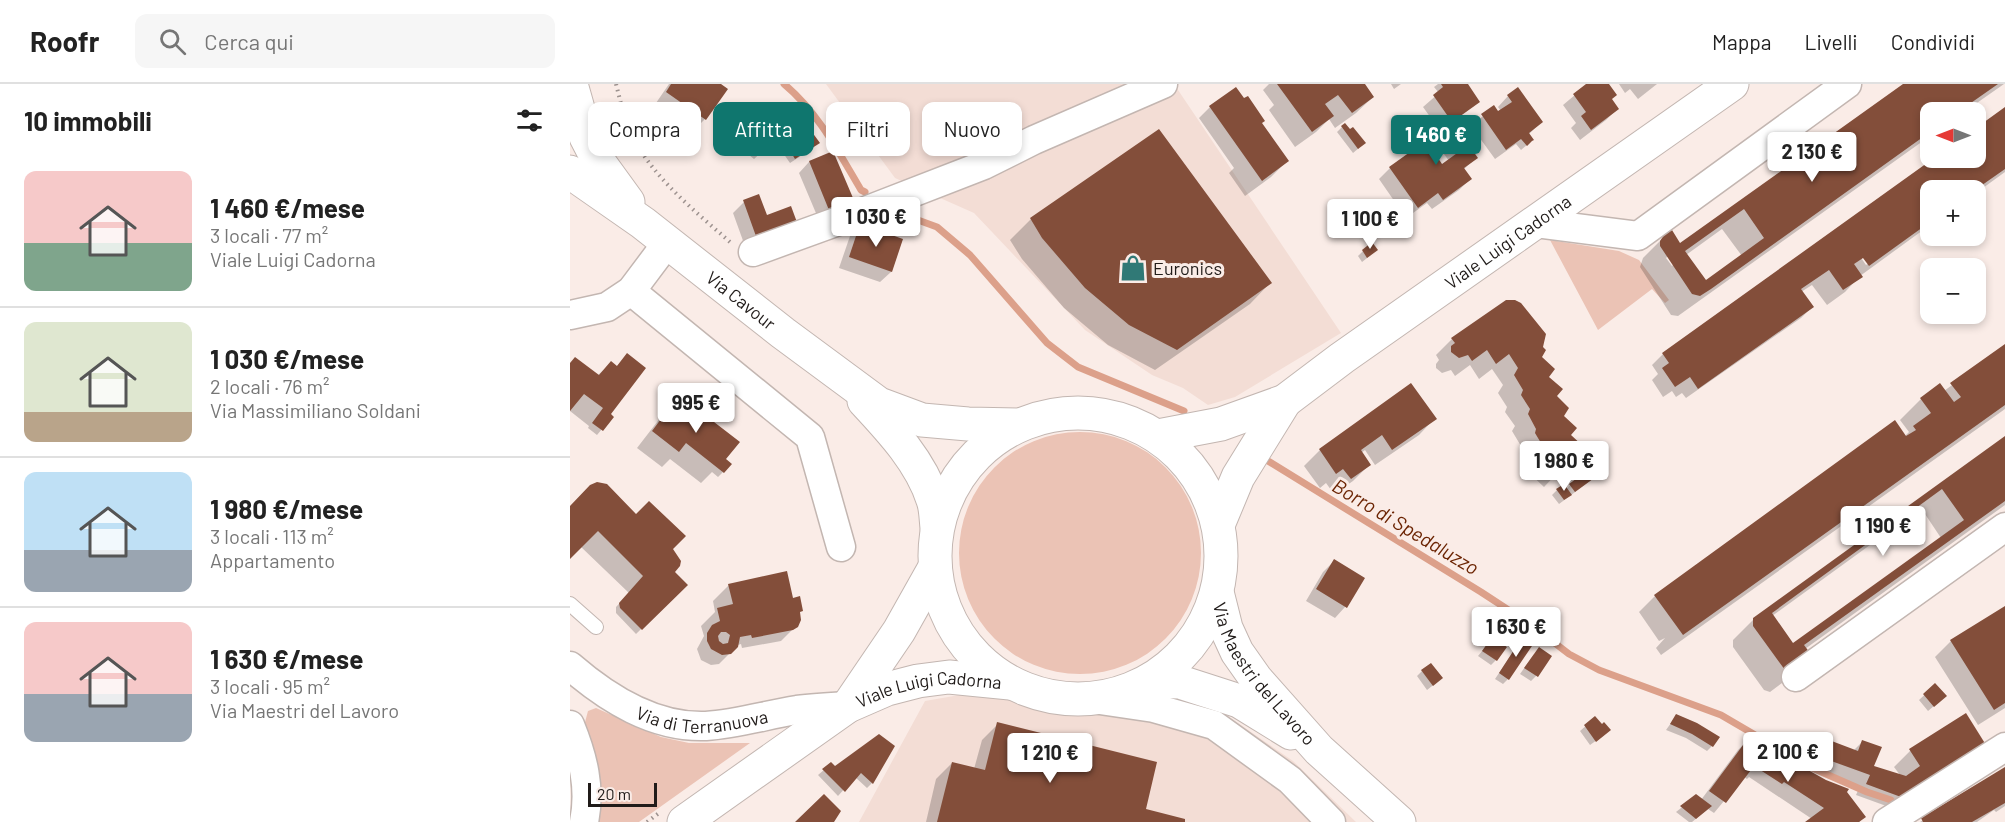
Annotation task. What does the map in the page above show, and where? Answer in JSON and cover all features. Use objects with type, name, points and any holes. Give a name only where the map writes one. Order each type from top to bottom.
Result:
[{"type":"main road","name":"Via Cavour","points":[[571,84],[586,137],[599,162],[655,233]]},
{"type":"main road","name":"Viale Luigi Cadorna","points":[[1158,436],[1221,424],[1285,400],[1732,84]]},
{"type":"main road","name":"Via Cavour","points":[[570,172],[655,233],[879,404],[922,420],[1018,425]]},
{"type":"main road","name":"Via Cavour","points":[[841,376],[887,426],[922,474],[934,502],[937,530]]},
{"type":"main road","name":"Viale Luigi Cadorna","points":[[1218,525],[1238,477],[1285,400]]},
{"type":"main road","points":[[1089,412],[1125,420],[1158,436],[1185,460],[1201,483],[1218,525],[1221,559],[1217,592],[1203,627],[1180,658],[1149,681],[1122,693],[1093,699],[1050,698],[1011,683],[981,663],[958,635],[942,603],[935,567],[937,530],[947,497],[965,467],[989,443],[1018,425],[1053,414],[1089,412]]},
{"type":"main road","name":"Viale Luigi Cadorna","points":[[848,706],[899,631],[935,567]]},
{"type":"main road","name":"Via Maestri del Lavoro","points":[[1217,592],[1226,628],[1237,652],[1256,679],[1319,750],[1399,822]]},
{"type":"main road","name":"Viale Luigi Cadorna","points":[[692,820],[848,706],[887,689],[918,681],[950,677],[1011,683]]},
{"type":"main road","name":"Via Maestri del Lavoro","points":[[1149,681],[1180,682],[1239,701],[1319,750]]},
{"type":"street","points":[[753,252],[984,165],[1034,140],[1163,84]]},
{"type":"street","points":[[1536,222],[1638,236],[1847,84]]},
{"type":"street","points":[[570,315],[608,308],[631,291],[655,233]]},
{"type":"street","points":[[631,291],[810,437],[841,546]]},
{"type":"street","points":[[1796,677],[2005,527]]},
{"type":"street","name":"Via di Terranuova","points":[[570,666],[614,700],[644,714],[675,723],[704,726],[738,723],[796,710],[848,706]]},
{"type":"street","points":[[1093,699],[1154,708],[1214,725],[1290,780],[1331,822]]},
{"type":"street","points":[[570,725],[581,754],[586,780],[585,822]]},
{"type":"street","points":[[1887,822],[2005,747]]},
{"type":"lane","points":[[570,604],[596,627]]},
{"type":"path","points":[[616,84],[623,113],[634,141],[658,176],[732,243],[753,252]]},
{"type":"shaded area","points":[[826,84],[1174,84],[1341,333],[1235,397],[1208,405],[1183,388],[1152,375],[1085,330],[974,213],[895,178],[879,156],[910,156],[910,102],[839,102]]},
{"type":"shaded area","points":[[1550,240],[1619,251],[1639,260],[1669,300],[1665,303],[1652,289],[1598,330]]},
{"type":"shaded area","points":[[1068,432],[1092,432],[1115,437],[1137,446],[1166,467],[1181,486],[1192,507],[1199,529],[1201,553],[1199,577],[1192,599],[1181,620],[1166,639],[1137,660],[1115,669],[1092,674],[1068,674],[1045,669],[1023,660],[1003,647],[986,630],[973,610],[964,588],[959,565],[959,541],[964,518],[973,496],[986,476],[1003,459],[1023,446],[1045,437]]},
{"type":"shaded area","points":[[971,693],[1074,710],[1116,710],[1177,705],[1232,719],[1293,761],[1356,822],[859,822],[925,701]]},
{"type":"shaded area","points":[[596,708],[661,737],[689,743],[750,743],[639,822],[596,822],[584,726],[588,711]]},
{"type":"building","points":[[671,84],[721,84],[728,89],[719,102],[713,102],[713,110],[706,120],[701,116],[701,102],[680,102],[666,92]]},
{"type":"building","points":[[1277,84],[1365,84],[1374,97],[1352,113],[1338,95],[1325,104],[1334,116],[1312,132]]},
{"type":"building","points":[[1441,84],[1468,84],[1480,102],[1452,122],[1433,95],[1443,87]]},
{"type":"building","points":[[1586,84],[1609,84],[1617,95],[1612,99],[1619,109],[1591,130],[1581,116],[1586,112],[1573,94]]},
{"type":"building","points":[[1903,84],[1998,84],[1972,102],[1920,102],[1920,139],[1700,296],[1692,294],[1660,246],[1664,235],[1672,230],[1680,243]],"holes":[[[1744,209],[1764,238],[1706,280],[1685,251]]]},
{"type":"building","points":[[1236,87],[1244,98],[1248,96],[1265,121],[1262,123],[1289,161],[1262,181],[1209,106]]},
{"type":"building","points":[[1518,87],[1543,122],[1529,133],[1534,140],[1527,146],[1521,139],[1506,150],[1481,114],[1494,105],[1498,111],[1512,102],[1507,95]]},
{"type":"building","points":[[2005,107],[2005,169],[1986,182],[1986,180],[1920,180],[1920,229],[1869,266],[1863,258],[1854,264],[1863,277],[1843,290],[1829,270],[1801,289],[1814,307],[1698,389],[1690,377],[1675,387],[1662,368],[1669,363],[1662,353],[1920,168],[1986,168],[1986,121]]},
{"type":"building","points":[[1452,122],[1478,158],[1464,168],[1472,179],[1443,200],[1438,193],[1418,208],[1389,167]],"holes":[[[1450,137],[1460,151],[1442,164],[1432,149]]]},
{"type":"building","points":[[1345,123],[1350,129],[1353,127],[1366,143],[1358,149],[1341,126]]},
{"type":"building","points":[[1159,129],[1272,283],[1177,350],[1129,325],[1085,288],[1042,238],[1030,218]]},
{"type":"building","points":[[814,135],[820,143],[814,147]]},
{"type":"building","points":[[826,154],[826,156],[835,156],[856,205],[831,215],[809,161]]},
{"type":"building","points":[[759,194],[767,215],[791,206],[798,225],[757,239],[743,200]]},
{"type":"building","points":[[860,224],[903,239],[892,272],[849,257]]},
{"type":"building","points":[[1372,242],[1378,250],[1367,258],[1362,250]]},
{"type":"building","points":[[1506,300],[1521,303],[1546,334],[1543,347],[1546,350],[1542,357],[1555,369],[1549,377],[1563,389],[1557,396],[1569,408],[1564,416],[1577,428],[1571,435],[1584,447],[1561,472],[1541,453],[1544,448],[1528,414],[1530,409],[1521,395],[1523,390],[1514,375],[1518,368],[1509,354],[1496,364],[1487,350],[1472,361],[1468,355],[1459,358],[1451,352],[1451,346],[1455,343],[1451,338]]},
{"type":"building","points":[[2005,344],[2005,405],[1683,635],[1654,595],[1895,420],[1906,436],[1916,430],[1913,426],[1931,413],[1920,398],[1940,383],[1954,402],[1961,397],[1950,383]]},
{"type":"building","points":[[627,353],[646,368],[611,414],[614,417],[603,431],[592,423],[603,408],[584,394],[570,411],[570,363],[575,357],[599,375],[611,361],[617,366]]},
{"type":"building","points":[[1411,383],[1437,419],[1392,450],[1382,435],[1361,450],[1371,465],[1351,479],[1343,469],[1336,474],[1319,449]]},
{"type":"building","points":[[679,395],[740,442],[726,459],[732,464],[724,473],[686,443],[679,452],[652,431]]},
{"type":"building","points":[[2005,436],[2005,501],[1804,645],[1813,657],[1785,670],[1753,626],[1753,618]],"holes":[[[1942,489],[1964,520],[1793,643],[1772,613]]]},
{"type":"building","points":[[1595,465],[1601,473],[1575,492],[1569,484]]},
{"type":"building","points":[[597,482],[607,484],[636,514],[649,501],[686,536],[673,549],[681,561],[675,572],[688,585],[642,630],[620,608],[619,603],[643,576],[598,531],[570,559],[570,506],[590,485]]},
{"type":"building","points":[[1564,484],[1572,495],[1564,500],[1556,489]]},
{"type":"building","points":[[1334,559],[1365,578],[1347,608],[1316,589]]},
{"type":"building","points":[[787,571],[793,598],[800,596],[803,611],[800,612],[801,620],[798,627],[752,638],[751,635],[740,637],[738,647],[731,654],[722,655],[711,649],[707,641],[707,633],[712,625],[720,621],[717,608],[733,604],[728,584]],"holes":[[[721,632],[730,635],[728,643],[723,644],[719,641],[718,636]]]},
{"type":"building","points":[[2005,606],[2005,703],[1994,710],[1950,640]]},
{"type":"building","points":[[1504,625],[1512,630],[1509,636],[1500,630]]},
{"type":"building","points":[[1523,636],[1534,643],[1509,680],[1499,673]]},
{"type":"building","points":[[1492,637],[1507,647],[1497,661],[1482,651]]},
{"type":"building","points":[[1539,647],[1552,656],[1538,677],[1524,668]]},
{"type":"building","points":[[1431,663],[1443,678],[1433,686],[1421,670]]},
{"type":"building","points":[[1935,683],[1947,696],[1934,707],[1923,694]]},
{"type":"building","points":[[1966,713],[1986,745],[1901,797],[1866,784],[1870,775],[1823,758],[1829,740],[1858,751],[1862,740],[1882,747],[1874,766],[1906,776],[1920,766],[1909,749]]},
{"type":"building","points":[[1676,714],[1720,737],[1713,747],[1670,724]]},
{"type":"building","points":[[1595,716],[1611,730],[1596,742],[1584,725]]},
{"type":"building","points":[[997,722],[1157,762],[1146,809],[1185,819],[1185,822],[937,822],[952,762],[985,770]]},
{"type":"building","points":[[879,734],[895,746],[873,784],[861,773],[845,792],[822,769],[831,762],[835,766]]},
{"type":"building","points":[[1749,737],[1826,780],[1849,789],[1847,792],[1866,817],[1859,822],[1805,822],[1824,808],[1754,766],[1726,803],[1709,791]]},
{"type":"building","points":[[2005,767],[2005,803],[1972,822],[1923,822],[1921,818]]},
{"type":"building","points":[[824,794],[841,811],[834,822],[795,822]]},
{"type":"building","points":[[1696,794],[1712,806],[1696,819],[1680,806]]},
{"type":"waterway","name":"Borro di Spedaluzzo","points":[[784,84],[818,120],[861,190],[865,192]]},
{"type":"waterway","name":"Borro di Spedaluzzo","points":[[896,212],[937,227],[970,255],[1047,343],[1078,367],[1184,411]]},
{"type":"waterway","name":"Borro di Spedaluzzo","points":[[1268,461],[1481,592],[1530,624],[1569,654],[1599,670],[1721,715],[1810,767],[1891,800],[1894,808]]},
{"type":"place","name":"Euronics","points":[[1133,268]]}]
